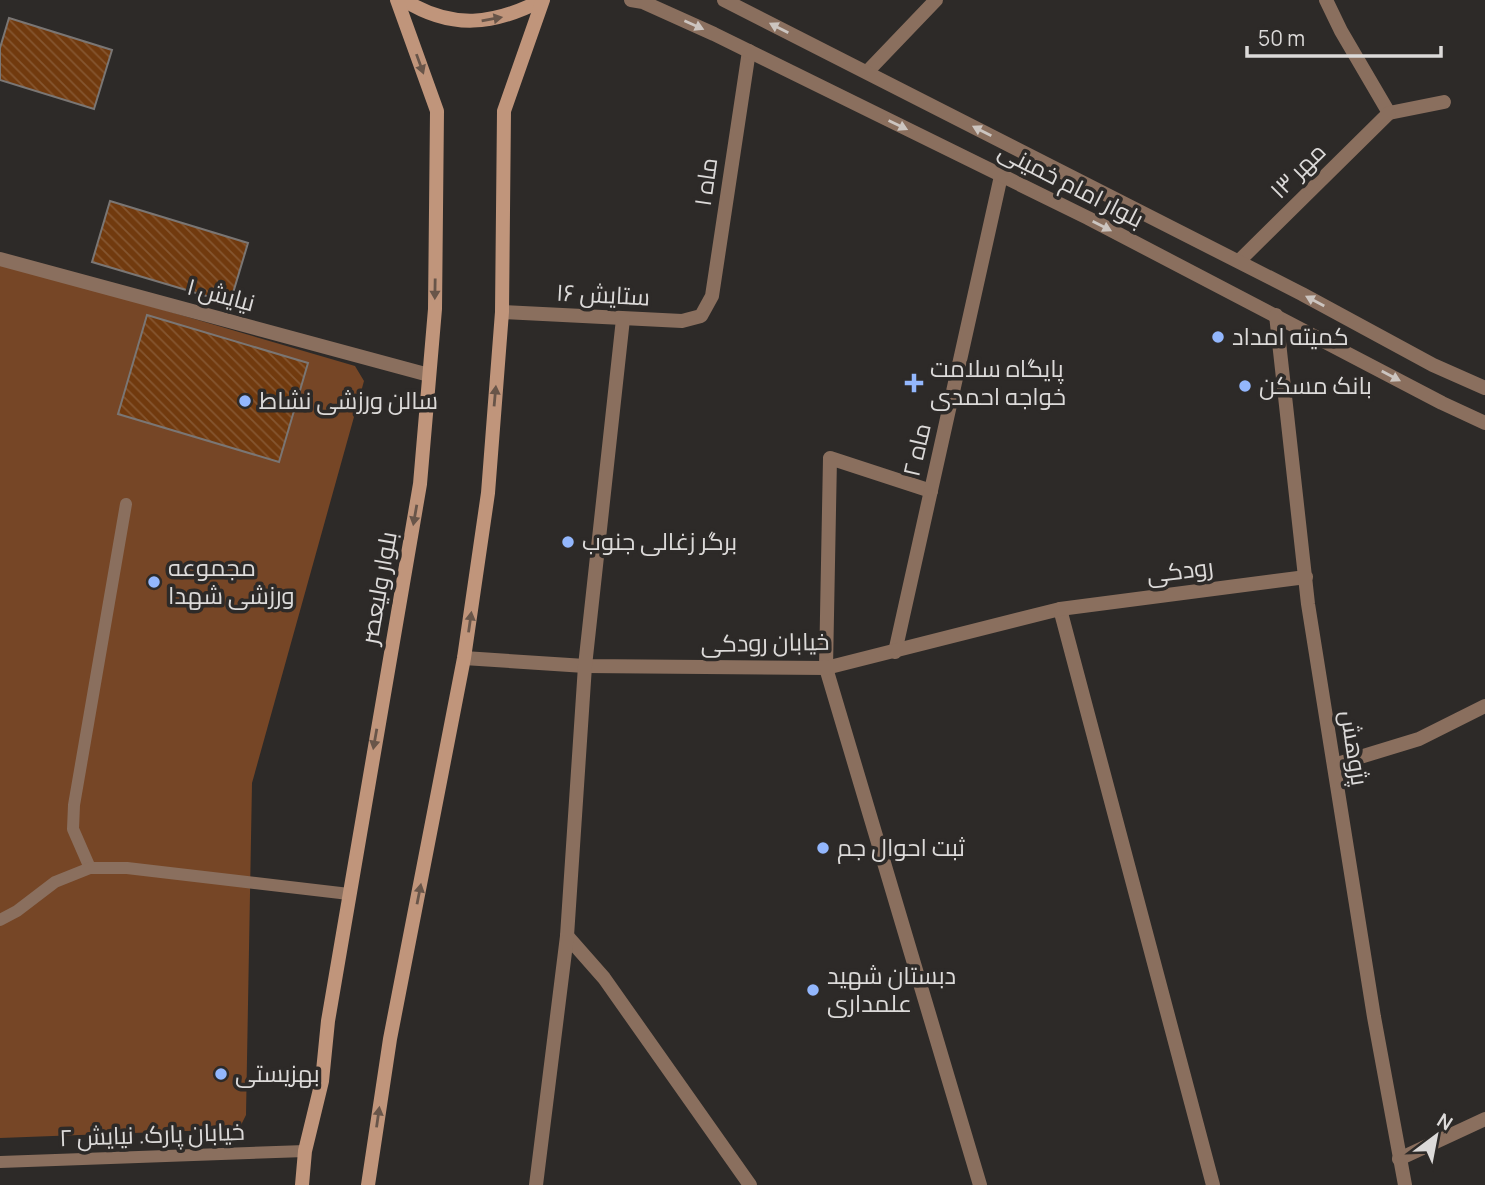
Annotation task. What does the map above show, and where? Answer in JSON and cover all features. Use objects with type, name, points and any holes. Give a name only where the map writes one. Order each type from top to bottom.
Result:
[{"type":"main road","name":"بلوار ولیعصر","points":[[302,1185],[305,1151],[322,1081],[328,1021],[420,484],[435,309],[437,111],[397,0]]},
{"type":"main road","points":[[404,0],[422,11],[452,20],[484,21],[516,14],[543,0]]},
{"type":"main road","points":[[369,1185],[390,1039],[464,658],[488,493],[502,312],[504,111],[543,0]]},
{"type":"street","name":"بلوار امام خمینی","points":[[633,0],[643,2],[749,51],[1001,176],[1276,315],[1441,403],[1485,423]]},
{"type":"street","name":"بلوار امام خمینی","points":[[724,0],[1239,261],[1433,365],[1485,388]]},
{"type":"street","points":[[867,72],[936,0]]},
{"type":"street","points":[[1326,0],[1389,113],[1444,102]]},
{"type":"street","name":"ماه ۱","points":[[701,316],[712,296],[749,51]]},
{"type":"street","name":"مهر ۱۳","points":[[1239,261],[1389,113]]},
{"type":"street","name":"ماه ۲","points":[[895,652],[1001,176]]},
{"type":"street","name":"نیایش ۱","points":[[0,259],[429,375]]},
{"type":"street","name":"ستایش ۱۶","points":[[502,312],[682,321],[701,316]]},
{"type":"street","name":"پژوهش","points":[[1276,315],[1306,578],[1374,1017],[1405,1185]]},
{"type":"street","points":[[536,1185],[567,936],[586,666],[622,319]]},
{"type":"street","points":[[931,491],[830,458],[826,668],[980,1185]]},
{"type":"street","name":"رودکی","points":[[1060,609],[1306,578]]},
{"type":"street","points":[[1060,609],[1213,1185]]},
{"type":"street","name":"خیابان رودکی","points":[[464,658],[586,666],[826,668],[1060,609]]},
{"type":"street","points":[[1334,765],[1419,739],[1485,706]]},
{"type":"street","points":[[567,936],[604,978],[750,1185]]},
{"type":"street","points":[[1399,1159],[1485,1119]]},
{"type":"lane","points":[[90,868],[73,829],[75,805],[125,504]]},
{"type":"lane","points":[[0,920],[55,882],[90,868],[127,868],[349,894]]},
{"type":"lane","name":"خیابان پارک. نیایش ۲","points":[[0,1162],[305,1151]]},
{"type":"shaded area","name":"مجموعه ورزشی شهدا","points":[[0,262],[355,366],[364,381],[252,783],[246,1115],[239,1129],[0,1138]]},
{"type":"building","points":[[9,18],[112,50],[94,109],[0,80],[0,48]]},
{"type":"building","points":[[110,201],[248,243],[230,303],[92,262]]},
{"type":"building","points":[[147,315],[308,363],[279,462],[118,414]]},
{"type":"place","name":"کمیته امداد","points":[[1218,337]]},
{"type":"place","name":"پایگاه سلامت خواجه احمدی","points":[[914,383]]},
{"type":"place","name":"بانک مسکن","points":[[1245,386]]},
{"type":"place","name":"سالن ورزشی نشاط","points":[[245,401]]},
{"type":"place","name":"برگر زغالی جنوب","points":[[568,542]]},
{"type":"place","name":"مجموعه ورزشی شهدا","points":[[154,582]]},
{"type":"place","name":"ثبت احوال جم","points":[[823,848]]},
{"type":"place","name":"دبستان شهید علمداری","points":[[813,990]]},
{"type":"place","name":"بهزیستی","points":[[221,1074]]}]
